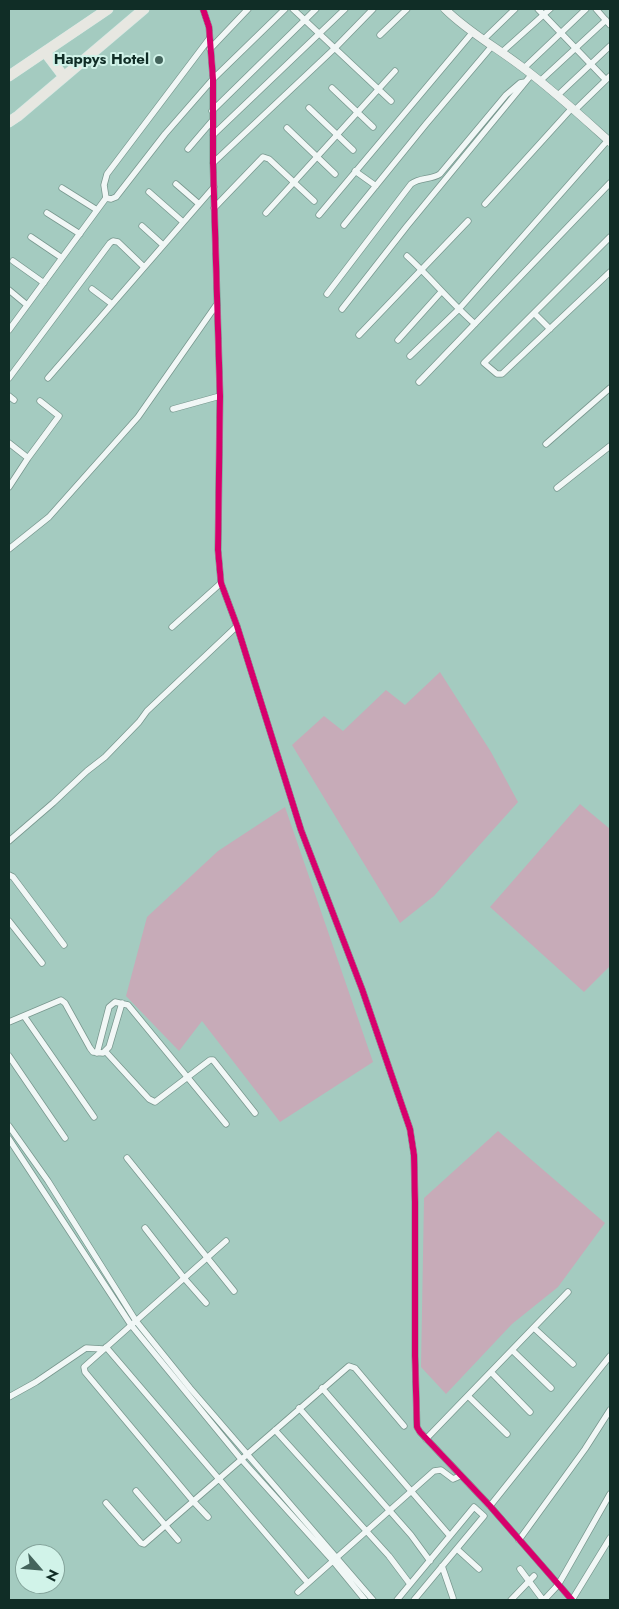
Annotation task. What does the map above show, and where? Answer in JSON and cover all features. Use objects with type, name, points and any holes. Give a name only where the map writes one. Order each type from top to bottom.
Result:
[{"type":"highway","points":[[9,76],[108,9]]},
{"type":"highway","points":[[9,122],[144,9]]},
{"type":"highway","points":[[45,52],[64,77]]},
{"type":"street","points":[[203,9],[209,27],[212,79],[220,396],[218,550],[220,583],[237,626],[301,830],[362,989],[410,1129],[414,1155],[417,1427],[460,1476],[490,1506],[572,1600],[610,1538]]},
{"type":"street","points":[[210,48],[248,9]]},
{"type":"street","points":[[106,198],[116,197],[165,134],[212,79],[284,9]]},
{"type":"street","points":[[293,9],[391,101]]},
{"type":"street","points":[[212,110],[316,9]]},
{"type":"street","points":[[213,135],[345,9]]},
{"type":"street","points":[[213,163],[374,9]]},
{"type":"street","points":[[380,35],[407,9]]},
{"type":"street","points":[[410,356],[458,309],[609,141],[532,74],[484,39],[472,33],[445,9]]},
{"type":"street","points":[[484,39],[516,9]]},
{"type":"street","points":[[485,204],[574,109],[608,78],[591,65],[538,9]]},
{"type":"street","points":[[502,52],[550,9]]},
{"type":"street","points":[[524,68],[586,9]]},
{"type":"street","points":[[540,81],[575,49],[608,23],[596,9]]},
{"type":"street","points":[[319,215],[472,33]]},
{"type":"street","points":[[9,328],[106,198],[104,185],[107,174],[209,39]]},
{"type":"street","points":[[344,225],[492,46]]},
{"type":"street","points":[[558,95],[610,46]]},
{"type":"street","points":[[266,213],[395,71]]},
{"type":"street","points":[[342,309],[467,147],[532,74]]},
{"type":"street","points":[[332,88],[373,127]]},
{"type":"street","points":[[309,108],[353,150]]},
{"type":"street","points":[[188,149],[212,122]]},
{"type":"street","points":[[287,128],[336,174]]},
{"type":"street","points":[[327,294],[411,184],[418,180],[436,177],[467,147]]},
{"type":"street","points":[[214,208],[263,157],[269,159],[314,201]]},
{"type":"street","points":[[355,171],[376,186]]},
{"type":"street","points":[[419,382],[610,183]]},
{"type":"street","points":[[176,184],[199,204]]},
{"type":"street","points":[[48,378],[214,187]]},
{"type":"street","points":[[62,188],[97,210]]},
{"type":"street","points":[[148,192],[184,222]]},
{"type":"street","points":[[47,213],[80,234]]},
{"type":"street","points":[[360,335],[468,222]]},
{"type":"street","points":[[142,226],[163,245]]},
{"type":"street","points":[[31,237],[62,258]]},
{"type":"street","points":[[610,237],[484,363],[497,374],[502,374],[610,272]]},
{"type":"street","points":[[9,378],[110,243],[113,241],[118,242],[144,267]]},
{"type":"street","points":[[407,256],[475,324]]},
{"type":"street","points":[[13,261],[44,283]]},
{"type":"street","points":[[92,289],[112,304]]},
{"type":"street","points":[[9,290],[27,305]]},
{"type":"street","points":[[398,340],[441,292]]},
{"type":"street","points":[[9,549],[49,517],[138,417],[217,304]]},
{"type":"street","points":[[534,312],[550,329]]},
{"type":"street","points":[[546,444],[610,388]]},
{"type":"street","points":[[173,409],[220,396]]},
{"type":"street","points":[[9,487],[59,416],[40,401]]},
{"type":"street","points":[[9,443],[28,458]]},
{"type":"street","points":[[557,488],[610,446]]},
{"type":"street","points":[[172,627],[220,583]]},
{"type":"street","points":[[9,841],[105,757],[139,722],[147,711],[237,626]]},
{"type":"street","points":[[9,875],[13,877],[64,945]]},
{"type":"street","points":[[9,921],[42,964]]},
{"type":"street","points":[[9,1022],[63,1001],[90,1048],[97,1053],[106,1052]]},
{"type":"street","points":[[97,1053],[109,1007],[116,1002],[128,1005],[226,1124]]},
{"type":"street","points":[[106,1052],[122,1004]]},
{"type":"street","points":[[24,1016],[94,1117]]},
{"type":"street","points":[[106,1052],[153,1102],[210,1060],[213,1060],[255,1113]]},
{"type":"street","points":[[9,1056],[65,1138]]},
{"type":"street","points":[[9,1126],[48,1181],[134,1323],[335,1559],[364,1600]]},
{"type":"street","points":[[9,1138],[134,1323],[241,1459],[372,1600]]},
{"type":"street","points":[[127,1158],[234,1291]]},
{"type":"street","points":[[145,1228],[206,1303]]},
{"type":"street","points":[[208,1517],[85,1372],[85,1366],[226,1241]]},
{"type":"street","points":[[426,1439],[568,1292]]},
{"type":"street","points":[[534,1328],[573,1364]]},
{"type":"street","points":[[9,1397],[36,1382],[86,1348],[105,1348],[308,1583]]},
{"type":"street","points":[[512,1350],[551,1388]]},
{"type":"street","points":[[490,1506],[610,1356]]},
{"type":"street","points":[[106,1503],[142,1543],[145,1543],[349,1366],[353,1366],[404,1426]]},
{"type":"street","points":[[490,1372],[530,1412]]},
{"type":"street","points":[[322,1388],[450,1536]]},
{"type":"street","points":[[468,1396],[507,1434]]},
{"type":"street","points":[[299,1408],[411,1535],[430,1561]]},
{"type":"street","points":[[519,1540],[585,1449],[610,1410]]},
{"type":"street","points":[[275,1430],[389,1556],[410,1584]]},
{"type":"street","points":[[298,1592],[438,1469],[453,1479],[460,1476]]},
{"type":"street","points":[[136,1491],[178,1540]]},
{"type":"street","points":[[520,1569],[543,1600],[558,1585],[610,1494]]},
{"type":"street","points":[[397,1600],[474,1507],[484,1516],[414,1600]]},
{"type":"street","points":[[457,1549],[479,1568]]},
{"type":"street","points":[[442,1566],[453,1598]]},
{"type":"street","points":[[511,1600],[534,1576]]},
{"type":"shaded area","points":[[440,672],[491,752],[518,802],[434,896],[400,923],[292,745],[324,716],[343,731],[386,690],[405,705]]},
{"type":"shaded area","points":[[580,804],[610,829],[610,966],[584,992],[490,907]]},
{"type":"shaded area","points":[[285,807],[373,1062],[280,1122],[202,1021],[179,1051],[126,996],[147,917],[218,851]]},
{"type":"shaded area","points":[[498,1131],[605,1223],[558,1287],[512,1324],[446,1394],[421,1367],[424,1198]]},
{"type":"cycle path","points":[[203,9],[209,27],[213,79],[213,163],[220,396],[218,550],[221,583],[237,626],[301,830],[362,989],[410,1129],[414,1155],[417,1427],[490,1506],[572,1600]]},
{"type":"place","name":"Happys Hotel","points":[[159,60]]}]
